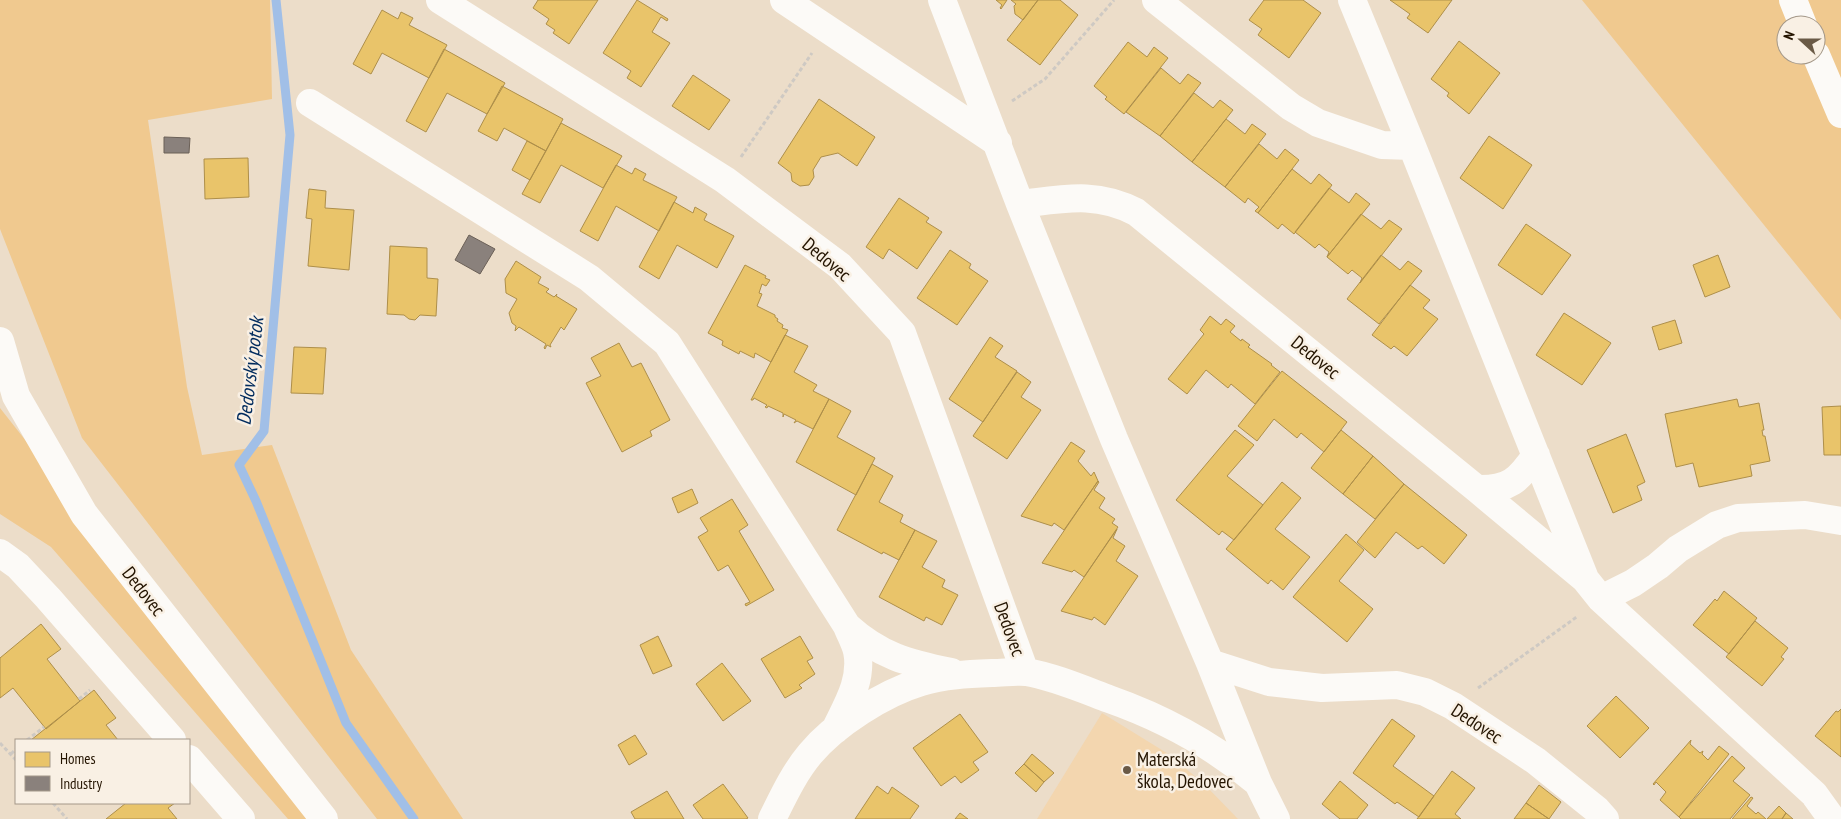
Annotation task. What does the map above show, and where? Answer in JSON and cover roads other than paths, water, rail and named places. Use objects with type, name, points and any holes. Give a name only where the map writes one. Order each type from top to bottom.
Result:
[{"type":"street","name":"Dedovec","points":[[440,0],[725,180],[840,266],[902,333],[1025,672]]},
{"type":"street","points":[[784,0],[998,143]]},
{"type":"street","name":"Dedovec","points":[[942,0],[1020,204],[1114,439],[1210,663],[1258,783],[1276,819]]},
{"type":"street","points":[[1156,0],[1291,107],[1318,123],[1382,145],[1412,146]]},
{"type":"street","name":"Dedovec","points":[[1352,0],[1536,455],[1593,589]]},
{"type":"street","points":[[1792,0],[1799,15]]},
{"type":"street","points":[[1820,65],[1841,114]]},
{"type":"street","points":[[310,103],[589,278],[667,343],[847,626],[857,651],[859,674],[851,697],[835,730]]},
{"type":"street","name":"Dedovec","points":[[1020,204],[1075,198],[1103,199],[1121,204],[1136,212],[1477,489],[1593,589],[1814,794],[1832,819]]},
{"type":"street","name":"Dedovec","points":[[0,341],[8,386],[84,514],[324,819]]},
{"type":"street","points":[[1477,489],[1495,490],[1511,483],[1525,471],[1536,455]]},
{"type":"street","points":[[1593,589],[1633,583],[1696,536],[1717,524],[1738,518],[1805,515],[1841,521]]},
{"type":"street","points":[[0,553],[18,566],[43,592],[171,739]]},
{"type":"street","points":[[847,626],[877,649],[898,659],[961,674]]},
{"type":"street","name":"Dedovec","points":[[1210,663],[1269,682],[1322,688],[1397,684],[1425,692],[1453,706],[1536,761],[1597,810],[1605,819]]},
{"type":"street","name":"Dedovec","points":[[772,819],[788,787],[811,754],[835,730],[882,698],[920,682],[961,674],[1025,672],[1074,686],[1122,703],[1170,724],[1216,751],[1258,783]]},
{"type":"street","points":[[190,760],[242,819]]},
{"type":"waterway","name":"Dedovský potok","points":[[276,0],[290,135],[264,431],[239,465],[256,501],[346,723],[414,819]]},
{"type":"place","name":"Materská škola, Dedovec","points":[[1127,770]]}]
